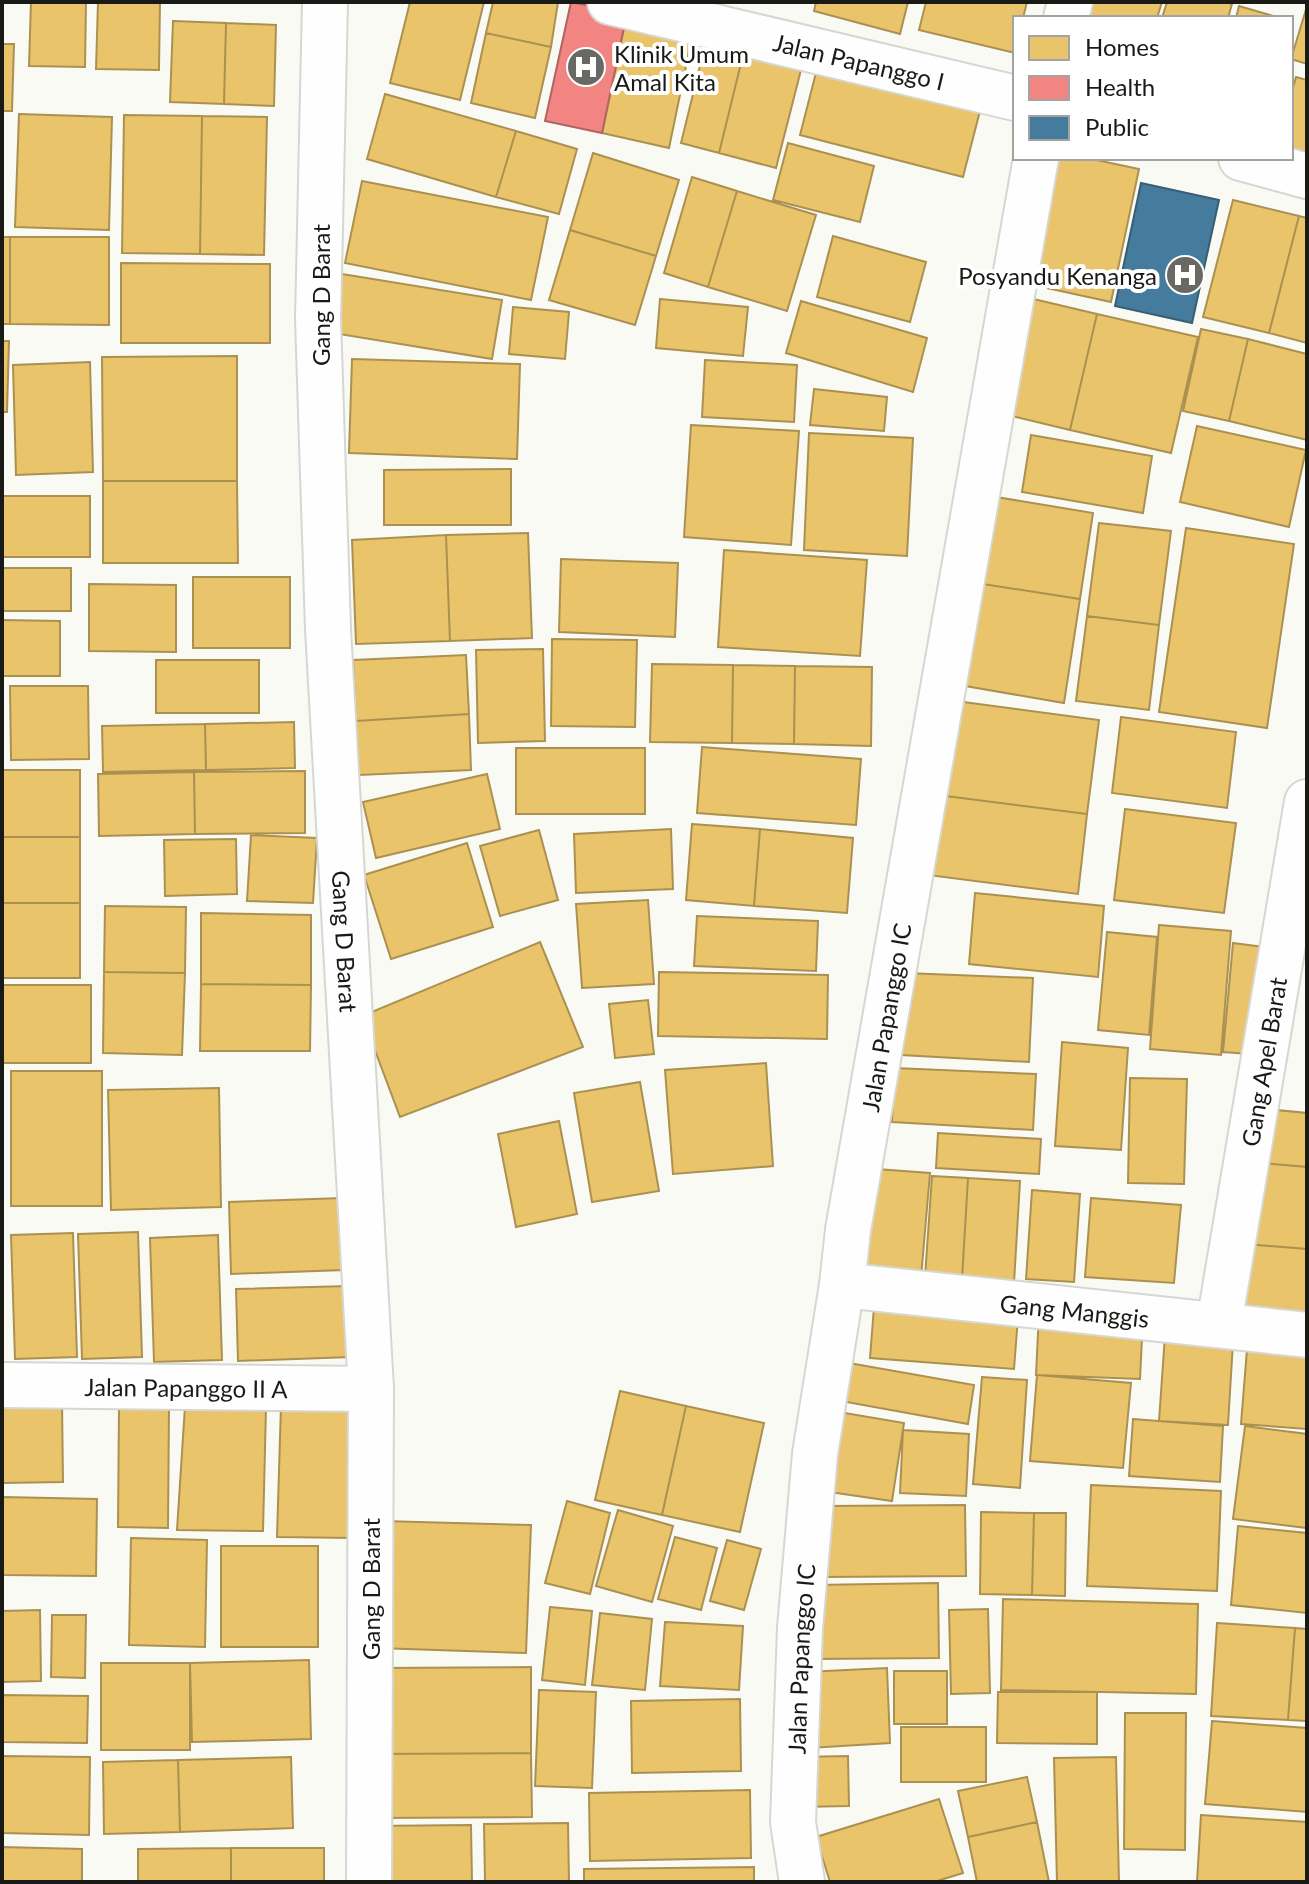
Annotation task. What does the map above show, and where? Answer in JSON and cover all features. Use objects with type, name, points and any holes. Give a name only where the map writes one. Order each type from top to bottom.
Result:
[{"type":"street","name":"Gang D Barat","points":[[325,2],[318,319],[328,629],[371,1389],[369,1882]]},
{"type":"street","name":"Jalan Papanggo I","points":[[610,2],[1013,98]]},
{"type":"street","name":"Jalan Papanggo IC","points":[[802,1882],[793,1822],[800,1628],[815,1454],[848,1230],[1036,160]]},
{"type":"street","points":[[1248,160],[1307,176]]},
{"type":"street","name":"Gang Apel Barat","points":[[1219,1324],[1307,802]]},
{"type":"street","name":"Gang Manggis","points":[[842,1285],[1307,1335]]},
{"type":"street","name":"Jalan Papanggo II A","points":[[2,1385],[371,1389]]},
{"type":"building: Homes","points":[[31,2],[86,2],[85,67],[29,66]]},
{"type":"building: Homes","points":[[98,2],[160,2],[159,70],[96,69]]},
{"type":"building: Homes","points":[[410,2],[484,2],[460,100],[390,83]]},
{"type":"building: Homes","points":[[493,2],[558,2],[551,47],[486,33]]},
{"type":"building: Homes","points":[[816,2],[908,2],[900,34],[814,11]]},
{"type":"building: Homes","points":[[926,2],[1027,2],[1024,16],[1013,16],[1013,53],[919,30]]},
{"type":"building: Homes","points":[[1080,2],[1162,2],[1158,16],[1076,16]]},
{"type":"building: Homes","points":[[1167,2],[1232,4],[1229,16],[1163,16]]},
{"type":"building: Homes","points":[[1239,6],[1273,16],[1236,16]]},
{"type":"building: Homes","points":[[1307,6],[1307,64],[1293,60]]},
{"type":"building: Homes","points":[[627,13],[694,27],[669,148],[602,133]]},
{"type":"building: Homes","points":[[173,21],[226,23],[224,104],[170,102]]},
{"type":"building: Homes","points":[[226,23],[276,25],[274,106],[224,104]]},
{"type":"building: Homes","points":[[486,33],[551,47],[535,118],[471,103]]},
{"type":"building: Homes","points":[[707,37],[745,47],[719,153],[681,143]]},
{"type":"building: Homes","points":[[2,44],[14,44],[12,111],[2,111]]},
{"type":"building: Homes","points":[[745,47],[803,62],[776,168],[719,153]]},
{"type":"building: Homes","points":[[818,65],[981,107],[963,177],[800,135]]},
{"type":"building: Homes","points":[[1296,77],[1307,80],[1307,159],[1293,156],[1293,88]]},
{"type":"building: Homes","points":[[385,94],[516,131],[496,197],[367,159]]},
{"type":"building: Homes","points":[[19,114],[112,117],[109,230],[15,227]]},
{"type":"building: Homes","points":[[124,115],[202,116],[200,254],[122,253]]},
{"type":"building: Homes","points":[[202,116],[267,117],[264,255],[200,254]]},
{"type":"building: Homes","points":[[516,131],[577,149],[559,214],[496,197]]},
{"type":"building: Homes","points":[[788,143],[874,166],[860,222],[773,200]]},
{"type":"building: Homes","points":[[593,153],[679,180],[656,256],[570,230]]},
{"type":"building: Homes","points":[[1045,160],[1096,160],[1139,169],[1111,302],[1019,282]]},
{"type":"building: Homes","points":[[692,177],[737,191],[708,287],[664,273]]},
{"type":"building: Homes","points":[[362,181],[548,217],[531,300],[345,263]]},
{"type":"building: Homes","points":[[737,191],[816,215],[787,311],[708,287]]},
{"type":"building: Homes","points":[[1233,200],[1299,216],[1269,333],[1203,317]]},
{"type":"building: Homes","points":[[1299,216],[1307,218],[1307,343],[1269,333]]},
{"type":"building: Homes","points":[[570,230],[656,256],[635,325],[549,300]]},
{"type":"building: Homes","points":[[833,236],[926,262],[910,322],[817,297]]},
{"type":"building: Homes","points":[[2,237],[10,237],[10,324],[2,324]]},
{"type":"building: Homes","points":[[10,237],[109,237],[109,325],[10,324]]},
{"type":"building: Homes","points":[[121,263],[270,264],[270,343],[121,343]]},
{"type":"building: Homes","points":[[342,274],[502,300],[492,359],[333,333]]},
{"type":"building: Homes","points":[[1021,296],[1097,314],[1070,430],[995,412]]},
{"type":"building: Homes","points":[[660,299],[748,307],[743,356],[656,348]]},
{"type":"building: Homes","points":[[801,301],[927,338],[913,392],[786,353]]},
{"type":"building: Homes","points":[[513,307],[569,312],[565,359],[509,354]]},
{"type":"building: Homes","points":[[1097,314],[1198,337],[1171,453],[1070,430]]},
{"type":"building: Homes","points":[[1201,329],[1248,339],[1229,421],[1183,411]]},
{"type":"building: Homes","points":[[1248,339],[1307,354],[1307,440],[1229,421]]},
{"type":"building: Homes","points":[[2,341],[9,341],[7,412],[2,412]]},
{"type":"building: Homes","points":[[237,356],[237,481],[103,481],[102,357]]},
{"type":"building: Homes","points":[[352,359],[520,364],[517,459],[349,453]]},
{"type":"building: Homes","points":[[705,360],[797,365],[794,422],[702,417]]},
{"type":"building: Homes","points":[[90,362],[93,472],[16,475],[13,365]]},
{"type":"building: Homes","points":[[814,389],[887,397],[884,431],[810,425]]},
{"type":"building: Homes","points":[[691,425],[799,431],[791,545],[684,537]]},
{"type":"building: Homes","points":[[1197,426],[1306,450],[1289,527],[1180,502]]},
{"type":"building: Homes","points":[[809,433],[913,438],[907,556],[804,550]]},
{"type":"building: Homes","points":[[1031,435],[1152,456],[1143,513],[1022,492]]},
{"type":"building: Homes","points":[[511,469],[511,525],[384,525],[384,470]]},
{"type":"building: Homes","points":[[103,481],[237,481],[238,563],[103,563]]},
{"type":"building: Homes","points":[[984,495],[1093,513],[1080,599],[970,582]]},
{"type":"building: Homes","points":[[2,496],[90,496],[90,557],[2,557]]},
{"type":"building: Homes","points":[[1099,523],[1171,531],[1159,625],[1087,616]]},
{"type":"building: Homes","points":[[1186,528],[1294,544],[1267,728],[1159,712]]},
{"type":"building: Homes","points":[[528,533],[532,638],[450,641],[446,535]]},
{"type":"building: Homes","points":[[446,535],[450,641],[356,644],[352,540]]},
{"type":"building: Homes","points":[[724,550],[867,560],[860,656],[718,647]]},
{"type":"building: Homes","points":[[561,559],[678,563],[675,637],[559,632]]},
{"type":"building: Homes","points":[[2,568],[71,568],[71,611],[2,611]]},
{"type":"building: Homes","points":[[193,577],[290,577],[290,648],[193,648]]},
{"type":"building: Homes","points":[[970,582],[1080,599],[1064,703],[953,684]]},
{"type":"building: Homes","points":[[89,584],[176,585],[176,652],[89,651]]},
{"type":"building: Homes","points":[[1087,616],[1159,625],[1149,710],[1076,701]]},
{"type":"building: Homes","points":[[2,620],[60,621],[60,676],[2,676]]},
{"type":"building: Homes","points":[[552,639],[637,640],[635,727],[551,726]]},
{"type":"building: Homes","points":[[543,649],[545,741],[478,743],[476,650]]},
{"type":"building: Homes","points":[[466,655],[469,714],[356,721],[353,660]]},
{"type":"building: Homes","points":[[156,660],[259,660],[259,713],[156,713]]},
{"type":"building: Homes","points":[[652,664],[733,665],[732,743],[650,742]]},
{"type":"building: Homes","points":[[733,665],[795,666],[794,744],[732,743]]},
{"type":"building: Homes","points":[[795,666],[872,667],[871,746],[794,744]]},
{"type":"building: Homes","points":[[10,686],[88,686],[89,759],[11,760]]},
{"type":"building: Homes","points":[[941,699],[1099,720],[1087,814],[930,794]]},
{"type":"building: Homes","points":[[469,714],[471,770],[359,775],[356,721]]},
{"type":"building: Homes","points":[[1121,717],[1236,732],[1227,808],[1112,793]]},
{"type":"building: Homes","points":[[294,722],[295,768],[206,770],[205,724]]},
{"type":"building: Homes","points":[[205,724],[206,770],[103,772],[102,726]]},
{"type":"building: Homes","points":[[702,747],[861,759],[856,825],[697,813]]},
{"type":"building: Homes","points":[[516,748],[645,748],[645,814],[516,814]]},
{"type":"building: Homes","points":[[2,770],[80,770],[80,837],[2,837]]},
{"type":"building: Homes","points":[[305,771],[305,833],[195,834],[194,772]]},
{"type":"building: Homes","points":[[194,772],[195,834],[99,836],[98,774]]},
{"type":"building: Homes","points":[[487,774],[500,829],[376,858],[363,802]]},
{"type":"building: Homes","points":[[930,794],[1087,814],[1078,894],[920,874]]},
{"type":"building: Homes","points":[[1125,809],[1236,823],[1224,913],[1114,900]]},
{"type":"building: Homes","points":[[692,824],[760,829],[754,906],[686,900]]},
{"type":"building: Homes","points":[[671,829],[673,889],[576,893],[574,834]]},
{"type":"building: Homes","points":[[760,829],[853,838],[847,913],[754,906]]},
{"type":"building: Homes","points":[[539,830],[558,900],[500,916],[480,846]]},
{"type":"building: Homes","points":[[251,835],[317,838],[313,903],[247,901]]},
{"type":"building: Homes","points":[[2,837],[80,837],[80,903],[2,903]]},
{"type":"building: Homes","points":[[236,839],[237,894],[165,896],[164,840]]},
{"type":"building: Homes","points":[[467,843],[493,927],[391,959],[364,875]]},
{"type":"building: Homes","points":[[975,893],[1104,906],[1098,977],[969,964]]},
{"type":"building: Homes","points":[[648,900],[654,984],[582,988],[576,904]]},
{"type":"building: Homes","points":[[2,903],[80,903],[80,978],[2,978]]},
{"type":"building: Homes","points":[[105,906],[186,907],[185,973],[104,972]]},
{"type":"building: Homes","points":[[201,913],[311,915],[311,985],[201,984]]},
{"type":"building: Homes","points":[[697,916],[818,921],[816,971],[694,966]]},
{"type":"building: Homes","points":[[1159,925],[1231,931],[1221,1055],[1150,1049]]},
{"type":"building: Homes","points":[[1107,932],[1157,937],[1149,1035],[1098,1030]]},
{"type":"building: Homes","points":[[540,942],[583,1047],[400,1117],[362,1016]]},
{"type":"building: Homes","points":[[1233,943],[1271,948],[1262,1055],[1223,1052]]},
{"type":"building: Homes","points":[[104,972],[185,973],[182,1055],[103,1053]]},
{"type":"building: Homes","points":[[659,972],[828,975],[827,1039],[658,1036]]},
{"type":"building: Homes","points":[[905,973],[1033,978],[1029,1062],[901,1055]]},
{"type":"building: Homes","points":[[201,984],[311,985],[310,1051],[200,1051]]},
{"type":"building: Homes","points":[[2,985],[91,985],[91,1063],[2,1063]]},
{"type":"building: Homes","points":[[648,1000],[654,1054],[615,1058],[609,1004]]},
{"type":"building: Homes","points":[[1062,1042],[1128,1048],[1121,1150],[1055,1146]]},
{"type":"building: Homes","points":[[766,1063],[773,1166],[673,1174],[665,1070]]},
{"type":"building: Homes","points":[[894,1068],[1036,1074],[1033,1130],[892,1122]]},
{"type":"building: Homes","points":[[11,1071],[102,1071],[102,1206],[11,1206]]},
{"type":"building: Homes","points":[[1130,1078],[1187,1079],[1184,1184],[1128,1183]]},
{"type":"building: Homes","points":[[640,1082],[659,1191],[592,1202],[574,1093]]},
{"type":"building: Homes","points":[[219,1088],[221,1207],[111,1210],[108,1090]]},
{"type":"building: Homes","points":[[1256,1108],[1307,1113],[1307,1167],[1252,1162]]},
{"type":"building: Homes","points":[[559,1121],[577,1214],[516,1227],[498,1134]]},
{"type":"building: Homes","points":[[938,1133],[1041,1139],[1039,1174],[936,1168]]},
{"type":"building: Homes","points":[[1252,1162],[1307,1167],[1307,1249],[1245,1244]]},
{"type":"building: Homes","points":[[863,1168],[930,1173],[921,1278],[854,1272]]},
{"type":"building: Homes","points":[[932,1176],[968,1178],[962,1279],[925,1277]]},
{"type":"building: Homes","points":[[968,1178],[1020,1181],[1014,1283],[962,1279]]},
{"type":"building: Homes","points":[[1032,1190],[1080,1194],[1074,1282],[1026,1279]]},
{"type":"building: Homes","points":[[342,1198],[344,1270],[231,1274],[229,1202]]},
{"type":"building: Homes","points":[[1091,1198],[1181,1205],[1174,1283],[1085,1277]]},
{"type":"building: Homes","points":[[138,1232],[142,1357],[82,1359],[78,1234]]},
{"type":"building: Homes","points":[[73,1233],[77,1357],[15,1359],[11,1235]]},
{"type":"building: Homes","points":[[218,1235],[222,1360],[154,1362],[150,1238]]},
{"type":"building: Homes","points":[[1245,1244],[1307,1249],[1307,1319],[1238,1313]]},
{"type":"building: Homes","points":[[349,1286],[351,1357],[238,1361],[236,1289]]},
{"type":"building: Homes","points":[[875,1294],[1019,1304],[1014,1369],[870,1358]]},
{"type":"building: Homes","points":[[1039,1313],[1143,1318],[1140,1379],[1036,1375]]},
{"type":"building: Homes","points":[[1166,1321],[1234,1326],[1228,1425],[1159,1421]]},
{"type":"building: Homes","points":[[1248,1337],[1307,1342],[1307,1429],[1241,1424]]},
{"type":"building: Homes","points":[[849,1363],[974,1385],[968,1424],[841,1401]]},
{"type":"building: Homes","points":[[1037,1375],[1131,1383],[1123,1468],[1030,1461]]},
{"type":"building: Homes","points":[[982,1377],[1027,1380],[1020,1488],[973,1484]]},
{"type":"building: Homes","points":[[620,1391],[686,1406],[662,1515],[595,1500]]},
{"type":"building: Homes","points":[[62,1401],[63,1482],[2,1483],[2,1402]]},
{"type":"building: Homes","points":[[281,1405],[355,1410],[353,1538],[277,1537]]},
{"type":"building: Homes","points":[[119,1406],[169,1406],[168,1528],[118,1527]]},
{"type":"building: Homes","points":[[185,1406],[266,1407],[263,1531],[177,1530]]},
{"type":"building: Homes","points":[[686,1406],[764,1423],[740,1532],[662,1515]]},
{"type":"building: Homes","points":[[827,1410],[904,1423],[892,1501],[815,1490]]},
{"type":"building: Homes","points":[[1133,1419],[1223,1426],[1220,1482],[1129,1476]]},
{"type":"building: Homes","points":[[1245,1426],[1307,1434],[1307,1528],[1233,1519]]},
{"type":"building: Homes","points":[[903,1430],[969,1434],[966,1496],[900,1493]]},
{"type":"building: Homes","points":[[1091,1485],[1221,1491],[1217,1591],[1087,1586]]},
{"type":"building: Homes","points":[[2,1497],[97,1499],[96,1576],[2,1575]]},
{"type":"building: Homes","points":[[567,1501],[610,1513],[590,1594],[545,1583]]},
{"type":"building: Homes","points":[[965,1505],[966,1576],[824,1577],[824,1506]]},
{"type":"building: Homes","points":[[618,1510],[673,1526],[652,1602],[596,1586]]},
{"type":"building: Homes","points":[[981,1512],[1034,1513],[1032,1595],[980,1594]]},
{"type":"building: Homes","points":[[1034,1513],[1066,1513],[1065,1596],[1032,1595]]},
{"type":"building: Homes","points":[[382,1521],[531,1525],[526,1653],[377,1648]]},
{"type":"building: Homes","points":[[1238,1526],[1307,1533],[1307,1613],[1231,1605]]},
{"type":"building: Homes","points":[[675,1537],[717,1548],[701,1610],[658,1599]]},
{"type":"building: Homes","points":[[131,1538],[207,1540],[205,1647],[129,1645]]},
{"type":"building: Homes","points":[[727,1540],[761,1549],[744,1610],[710,1601]]},
{"type":"building: Homes","points":[[221,1546],[318,1546],[318,1647],[221,1647]]},
{"type":"building: Homes","points":[[938,1583],[939,1658],[814,1659],[814,1585]]},
{"type":"building: Homes","points":[[1003,1599],[1198,1604],[1196,1694],[1001,1690]]},
{"type":"building: Homes","points":[[550,1607],[592,1611],[585,1685],[542,1680]]},
{"type":"building: Homes","points":[[988,1609],[990,1693],[951,1694],[949,1610]]},
{"type":"building: Homes","points":[[40,1610],[41,1681],[2,1682],[2,1611]]},
{"type":"building: Homes","points":[[600,1613],[652,1619],[645,1690],[592,1685]]},
{"type":"building: Homes","points":[[52,1615],[86,1615],[85,1678],[51,1677]]},
{"type":"building: Homes","points":[[665,1622],[743,1626],[739,1690],[660,1686]]},
{"type":"building: Homes","points":[[1217,1623],[1295,1628],[1288,1720],[1211,1716]]},
{"type":"building: Homes","points":[[1295,1628],[1307,1629],[1307,1721],[1288,1720]]},
{"type":"building: Homes","points":[[309,1660],[311,1739],[192,1742],[190,1663]]},
{"type":"building: Homes","points":[[101,1663],[190,1663],[190,1750],[101,1750]]},
{"type":"building: Homes","points":[[531,1667],[531,1753],[375,1754],[375,1668]]},
{"type":"building: Homes","points":[[887,1668],[890,1743],[810,1748],[806,1672]]},
{"type":"building: Homes","points":[[894,1671],[947,1671],[947,1724],[894,1724]]},
{"type":"building: Homes","points":[[539,1690],[596,1692],[592,1788],[535,1786]]},
{"type":"building: Homes","points":[[998,1692],[1097,1692],[1097,1744],[997,1743]]},
{"type":"building: Homes","points":[[2,1695],[88,1696],[87,1743],[2,1742]]},
{"type":"building: Homes","points":[[740,1699],[741,1771],[632,1773],[631,1701]]},
{"type":"building: Homes","points":[[1125,1713],[1186,1713],[1185,1850],[1124,1849]]},
{"type":"building: Homes","points":[[1212,1721],[1307,1728],[1307,1812],[1205,1804]]},
{"type":"building: Homes","points":[[901,1727],[986,1727],[986,1782],[901,1782]]},
{"type":"building: Homes","points":[[531,1753],[532,1817],[376,1818],[375,1754]]},
{"type":"building: Homes","points":[[2,1756],[90,1757],[89,1835],[2,1833]]},
{"type":"building: Homes","points":[[848,1756],[849,1806],[798,1807],[797,1757]]},
{"type":"building: Homes","points":[[291,1757],[293,1828],[180,1832],[178,1760]]},
{"type":"building: Homes","points":[[1116,1757],[1119,1882],[1057,1882],[1054,1758]]},
{"type":"building: Homes","points":[[178,1760],[180,1832],[104,1834],[103,1762]]},
{"type":"building: Homes","points":[[1027,1777],[1037,1822],[968,1837],[958,1791]]},
{"type":"building: Homes","points":[[750,1790],[751,1858],[590,1861],[589,1793]]},
{"type":"building: Homes","points":[[939,1799],[963,1873],[934,1882],[830,1882],[816,1837]]},
{"type":"building: Homes","points":[[1201,1815],[1307,1822],[1307,1882],[1197,1882]]},
{"type":"building: Homes","points":[[1037,1822],[1049,1882],[977,1882],[968,1837]]},
{"type":"building: Homes","points":[[568,1823],[569,1882],[485,1882],[484,1824]]},
{"type":"building: Homes","points":[[471,1825],[472,1882],[371,1882],[370,1826]]},
{"type":"building: Homes","points":[[2,1847],[82,1849],[82,1882],[2,1882]]},
{"type":"building: Homes","points":[[231,1848],[324,1848],[324,1882],[231,1882]]},
{"type":"building: Homes","points":[[231,1848],[231,1882],[138,1882],[138,1849]]},
{"type":"building: Homes","points":[[754,1867],[754,1882],[584,1882],[584,1869]]},
{"type":"building: Health","name":"Klinik Umum Amal Kita","points":[[571,2],[627,13],[602,133],[545,121]]},
{"type":"building: Public","points":[[1141,183],[1219,200],[1192,323],[1115,306]]},
{"type":"place","name":"Klinik Umum Amal Kita","points":[[586,67]]},
{"type":"place","name":"Posyandu Kenanga","points":[[1185,275]]}]
